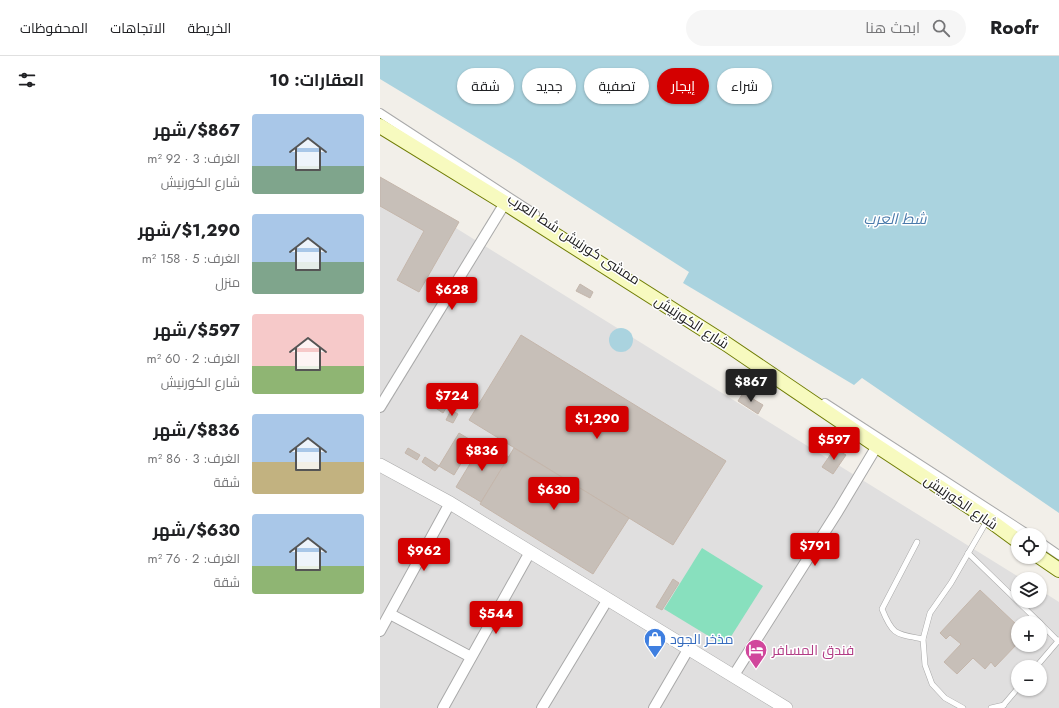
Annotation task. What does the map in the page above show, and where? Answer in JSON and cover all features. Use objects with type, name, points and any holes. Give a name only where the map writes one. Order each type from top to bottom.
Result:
[{"type":"main road","name":"شارع الكورنيش","points":[[380,126],[505,203],[725,343],[1011,536]]},
{"type":"main road","points":[[1047,562],[1059,570]]},
{"type":"street","name":"ممشى كورنيش شط العرب","points":[[380,113],[1018,528]]},
{"type":"street","points":[[380,407],[505,203]]},
{"type":"street","points":[[734,676],[877,446]]},
{"type":"street","points":[[380,465],[450,503],[690,648],[783,707]]},
{"type":"street","points":[[380,631],[450,503]]},
{"type":"street","points":[[1047,547],[1059,555]]},
{"type":"street","points":[[443,708],[530,552]]},
{"type":"street","points":[[542,708],[608,599]]},
{"type":"street","points":[[390,614],[471,657]]},
{"type":"street","points":[[654,708],[690,648]]},
{"type":"lane","points":[[963,708],[945,698],[932,684],[925,665],[923,639],[930,613],[951,583],[988,519]]},
{"type":"lane","points":[[917,542],[882,609],[889,626],[898,634],[923,639]]},
{"type":"lane","points":[[968,553],[1033,616]]},
{"type":"lane","points":[[1042,660],[1059,641],[1047,630]]},
{"type":"lane","points":[[991,708],[1003,706],[1011,696]]},
{"type":"shaded area","points":[[380,181],[1011,572],[1011,608],[1047,608],[1047,594],[1059,602],[1059,708],[380,708]]},
{"type":"green space","points":[[702,548],[763,586],[725,646],[664,609]]},
{"type":"water","name":"شط العرب","points":[[380,56],[1059,56],[1059,513],[862,378],[854,385],[683,283],[689,272],[516,161],[380,79]]},
{"type":"water","points":[[621,328],[630,331],[633,340],[630,349],[621,352],[612,349],[609,340],[612,331]]},
{"type":"building","points":[[380,177],[459,222],[419,292],[397,280],[424,231],[380,206]]},
{"type":"building","points":[[580,284],[593,292],[590,298],[576,291]]},
{"type":"building","points":[[521,335],[726,461],[673,545],[469,420]]},
{"type":"building","points":[[743,393],[763,405],[758,414],[738,401]]},
{"type":"building","points":[[442,395],[451,400],[443,413],[434,407]]},
{"type":"building","points":[[451,410],[458,414],[453,423],[446,420]]},
{"type":"building","points":[[459,433],[474,442],[454,475],[439,466]]},
{"type":"building","points":[[483,442],[509,457],[481,502],[456,487]]},
{"type":"building","points":[[408,448],[420,455],[417,460],[405,453]]},
{"type":"building","points":[[514,448],[629,518],[593,574],[480,504]]},
{"type":"building","points":[[835,448],[846,455],[833,474],[822,467]]},
{"type":"building","points":[[425,457],[439,466],[435,471],[422,462]]},
{"type":"building","points":[[673,579],[679,583],[662,610],[656,607]]},
{"type":"building","points":[[980,590],[1011,619],[1011,650],[995,667],[991,662],[985,669],[973,658],[957,674],[944,662],[961,644],[950,635],[946,639],[940,633]]},
{"type":"place","name":"مذخر الجود","points":[[655,658]]},
{"type":"place","name":"فندق المسافر","points":[[756,670]]}]
